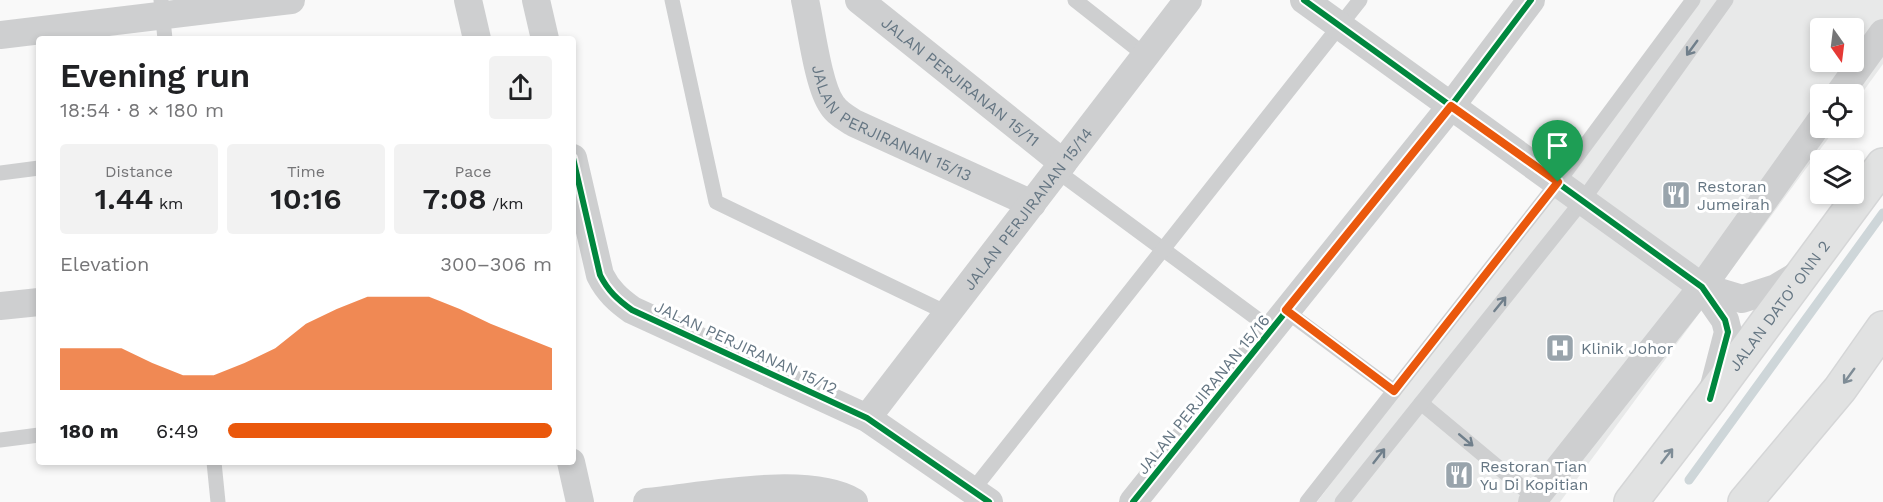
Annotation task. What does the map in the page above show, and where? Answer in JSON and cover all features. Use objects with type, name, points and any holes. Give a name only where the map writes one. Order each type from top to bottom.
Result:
[{"type":"main road","name":"JALAN DATO' ONN 2","points":[[1631,502],[1883,165]]},
{"type":"main road","points":[[1745,502],[1839,389],[1883,328]]},
{"type":"street","points":[[0,35],[163,18],[291,0]]},
{"type":"street","points":[[468,0],[476,36]]},
{"type":"street","points":[[536,0],[544,36]]},
{"type":"street","name":"JALAN PERJIRANAN 15/13","points":[[805,0],[825,91],[832,106],[842,115],[854,123],[1032,204]]},
{"type":"street","name":"JALAN PERJIRANAN 15/11","points":[[859,0],[1060,167]]},
{"type":"street","name":"JALAN PERJIRANAN 15/14","points":[[867,418],[1188,0]]},
{"type":"street","points":[[1304,0],[1702,287],[1725,320],[1728,332],[1710,399]]},
{"type":"street","name":"JALAN PERJIRANAN 15/16","points":[[1133,502],[1451,106],[1531,0]]},
{"type":"street","points":[[1846,84],[1883,33]]},
{"type":"street","points":[[1534,500],[1702,287],[1810,135]]},
{"type":"street","name":"JALAN PERJIRANAN 15/12","points":[[576,171],[600,275],[607,289],[618,300],[632,310],[867,418],[980,496]]},
{"type":"street","points":[[1702,287],[1742,299],[1776,288],[1805,271]]},
{"type":"street","points":[[0,306],[36,302]]},
{"type":"street","points":[[572,465],[580,502]]},
{"type":"street","points":[[647,502],[796,487],[844,496],[854,502]]},
{"type":"lane","points":[[672,0],[716,202],[947,313]]},
{"type":"lane","points":[[1075,0],[1146,56]]},
{"type":"lane","points":[[980,496],[1163,249],[1360,0]]},
{"type":"lane","points":[[1307,502],[1558,182],[1693,0]]},
{"type":"lane","points":[[1342,502],[1583,200],[1726,0]]},
{"type":"lane","points":[[1060,167],[1163,249],[1394,391]]},
{"type":"lane","points":[[0,173],[36,168]]},
{"type":"lane","points":[[1421,403],[1534,500]]},
{"type":"lane","points":[[0,440],[36,435]]},
{"type":"lane","points":[[214,465],[218,502]]},
{"type":"shaded area","points":[[1696,0],[1883,0],[1883,64],[1864,90],[1864,84],[1810,84],[1810,138],[1829,138],[1820,150],[1810,150],[1810,163],[1560,502],[1317,502]]},
{"type":"waterway","points":[[1689,480],[1883,213]]},
{"type":"cycle path","points":[[1304,0],[1702,287],[1725,320],[1728,332],[1710,399]]},
{"type":"cycle path","points":[[1133,502],[1451,106],[1531,0]]},
{"type":"cycle path","points":[[576,171],[600,275],[622,303],[632,310],[867,418],[989,502]]},
{"type":"place","name":"Restoran Jumeirah","points":[[1676,195]]},
{"type":"place","name":"Klinik Johor","points":[[1560,348]]},
{"type":"place","name":"Restoran Tian Yu Di Kopitian","points":[[1459,475]]},
{"type":"route","points":[[1451,106],[1558,182],[1394,391],[1286,310],[1451,106]]}]
